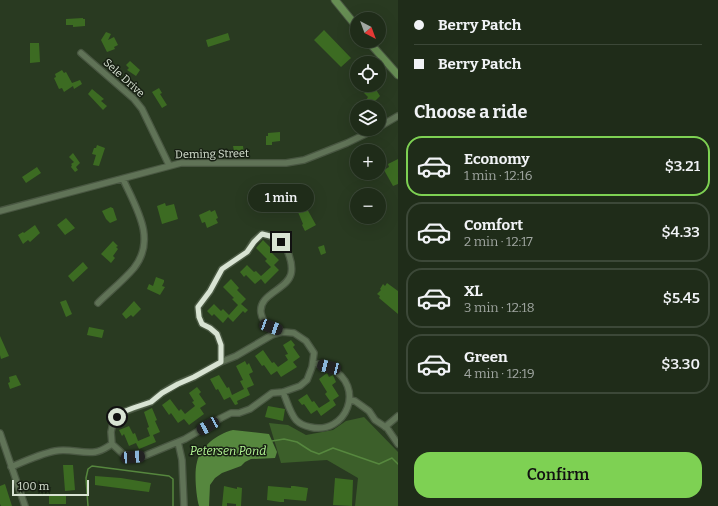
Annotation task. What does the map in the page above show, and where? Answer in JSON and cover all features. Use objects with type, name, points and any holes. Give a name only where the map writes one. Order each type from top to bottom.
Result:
[{"type":"main road","points":[[335,0],[350,18]]},
{"type":"main road","points":[[374,48],[398,75]]},
{"type":"street","name":"Sele Drive","points":[[81,53],[134,99],[142,109],[170,165]]},
{"type":"street","points":[[386,124],[398,116]]},
{"type":"street","name":"Deming Street","points":[[0,211],[123,179],[170,165],[197,162],[286,163],[304,160],[335,149],[362,136]]},
{"type":"street","points":[[98,303],[134,268],[143,252],[145,239],[142,223],[123,179]]},
{"type":"street","points":[[221,362],[221,345],[217,334],[202,324],[199,317],[198,307],[210,291],[222,269],[244,255],[262,234],[274,237],[286,248],[292,265],[291,275],[282,285],[264,300],[260,307],[261,316],[271,327],[283,332],[294,334],[306,341],[314,353],[307,380],[300,386],[283,392],[272,392],[250,409],[239,413],[231,413],[178,442],[144,456],[133,457],[122,454],[112,444],[111,438],[113,423],[123,412],[151,402],[162,393],[178,384],[236,356],[272,335],[283,332]]},
{"type":"street","points":[[283,392],[296,420],[301,424],[314,428],[331,426],[338,421],[344,414],[349,404],[349,387],[341,376],[329,367],[312,363]]},
{"type":"street","points":[[350,400],[355,401],[364,407],[369,411],[375,420],[388,428],[398,444]]},
{"type":"street","points":[[385,427],[398,416]]},
{"type":"street","points":[[0,433],[25,506]]},
{"type":"street","points":[[178,442],[182,460],[184,506]]},
{"type":"street","points":[[11,467],[54,451],[67,449],[94,452],[112,444]]},
{"type":"shaded area","points":[[364,417],[398,452],[398,506],[355,506],[358,478],[327,460],[281,463],[269,423],[288,425],[306,435],[333,430],[346,421]]},
{"type":"water","name":"Petersen Pond","points":[[233,430],[269,434],[277,452],[275,458],[251,459],[241,466],[222,473],[215,478],[210,485],[209,506],[199,506],[196,490],[196,466],[199,456],[210,442],[221,434]]},
{"type":"building","points":[[66,19],[85,19],[85,26],[73,27],[73,25],[66,25]]},
{"type":"building","points":[[324,30],[350,57],[350,59],[341,67],[314,40]]},
{"type":"building","points":[[106,32],[111,34],[108,40],[114,37],[118,45],[114,47],[115,49],[107,52],[101,40]]},
{"type":"building","points":[[228,33],[230,40],[208,47],[206,40]]},
{"type":"building","points":[[30,43],[39,43],[40,62],[30,63]]},
{"type":"building","points":[[130,61],[140,70],[136,76],[127,70],[129,68],[126,65]]},
{"type":"building","points":[[62,70],[64,73],[66,72],[72,83],[80,80],[82,84],[74,89],[73,86],[64,92],[62,88],[59,89],[54,78],[56,77],[55,74]]},
{"type":"building","points":[[159,88],[162,93],[160,94],[167,105],[162,108],[152,92]]},
{"type":"building","points":[[92,89],[104,99],[101,101],[107,106],[103,110],[88,94]]},
{"type":"building","points":[[378,92],[380,96],[376,100],[366,100],[368,97],[364,93]]},
{"type":"building","points":[[280,132],[280,141],[272,142],[272,145],[266,145],[266,136],[268,136],[268,133]]},
{"type":"building","points":[[97,145],[105,148],[99,166],[93,165],[96,155],[92,154]]},
{"type":"building","points":[[233,146],[243,146],[244,154],[238,154],[237,150],[234,151]]},
{"type":"building","points":[[73,153],[80,163],[76,167],[78,170],[75,172],[71,167],[71,164],[74,162],[69,157]]},
{"type":"building","points":[[398,159],[398,184],[393,186],[386,174],[386,169],[389,167],[388,164]]},
{"type":"building","points":[[37,167],[41,173],[26,183],[22,177]]},
{"type":"building","points":[[165,203],[166,206],[174,204],[178,219],[162,224],[157,206]]},
{"type":"building","points":[[111,207],[113,208],[117,220],[110,223],[102,211]]},
{"type":"building","points":[[306,207],[316,225],[305,231],[298,212]]},
{"type":"building","points":[[210,210],[211,212],[215,210],[218,223],[207,228],[205,222],[202,223],[199,215]]},
{"type":"building","points":[[66,218],[75,228],[65,235],[57,225]]},
{"type":"building","points":[[35,225],[40,233],[30,242],[28,240],[23,244],[18,235],[23,232],[24,233]]},
{"type":"building","points":[[263,240],[272,249],[270,251],[279,260],[274,265],[279,270],[265,284],[261,279],[255,284],[246,275],[244,277],[240,272],[247,265],[261,276],[271,267],[265,261],[267,259],[256,248]]},
{"type":"building","points":[[113,241],[118,246],[116,247],[118,249],[113,256],[115,258],[111,263],[101,254]]},
{"type":"building","points":[[324,245],[326,253],[321,255],[318,247]]},
{"type":"building","points":[[83,262],[88,268],[73,282],[68,276]]},
{"type":"building","points":[[156,277],[164,280],[162,286],[165,287],[160,295],[147,289],[149,284],[153,286]]},
{"type":"building","points":[[231,279],[239,288],[237,290],[246,299],[241,304],[248,310],[245,313],[243,311],[233,322],[228,317],[223,323],[214,314],[212,316],[207,311],[214,304],[221,311],[223,309],[229,315],[238,305],[232,299],[234,298],[223,287]]},
{"type":"building","points":[[387,283],[398,291],[398,314],[379,298],[380,296],[377,294],[381,290],[380,289],[383,284],[385,286]]},
{"type":"building","points":[[66,300],[72,314],[66,317],[60,302]]},
{"type":"building","points":[[134,301],[141,309],[133,317],[131,315],[126,319],[122,314]]},
{"type":"building","points":[[89,327],[104,330],[102,338],[87,335]]},
{"type":"building","points":[[0,336],[9,356],[1,359],[0,355]]},
{"type":"building","points":[[291,340],[295,345],[293,347],[300,357],[293,362],[297,367],[281,377],[277,371],[271,375],[255,356],[263,350],[272,363],[274,362],[278,367],[288,360],[285,355],[288,354],[283,345]]},
{"type":"building","points":[[245,361],[247,365],[249,363],[253,372],[249,374],[254,385],[247,388],[250,395],[237,401],[238,404],[235,405],[230,397],[224,400],[210,379],[219,375],[227,388],[229,387],[232,395],[244,389],[240,381],[243,380],[236,366]]},
{"type":"building","points":[[327,373],[329,377],[333,375],[336,382],[332,385],[339,396],[333,400],[336,405],[321,416],[317,410],[311,414],[304,404],[302,405],[298,400],[307,394],[312,402],[314,401],[319,408],[330,401],[325,394],[327,392],[319,379]]},
{"type":"building","points":[[16,375],[21,385],[10,389],[8,383],[10,382],[9,377]]},
{"type":"building","points":[[197,387],[201,392],[199,394],[206,404],[200,408],[204,414],[189,425],[184,419],[178,423],[171,413],[169,415],[162,405],[170,399],[179,411],[181,409],[185,414],[195,406],[189,393]]},
{"type":"building","points":[[268,406],[285,409],[283,421],[265,417]]},
{"type":"building","points":[[152,408],[157,420],[155,421],[160,432],[153,435],[156,442],[139,449],[136,443],[129,446],[124,434],[122,436],[119,430],[129,426],[133,434],[135,433],[138,441],[150,436],[147,428],[149,427],[144,412]]},
{"type":"building","points":[[63,465],[73,465],[75,490],[65,491]]},
{"type":"building","points":[[95,476],[121,478],[151,483],[149,492],[95,485]]},
{"type":"building","points":[[335,478],[353,480],[352,506],[333,505]]},
{"type":"building","points":[[5,484],[12,506],[1,506],[0,504],[0,486]]},
{"type":"building","points":[[224,486],[237,489],[237,487],[242,488],[241,506],[227,503],[227,506],[222,506]]},
{"type":"building","points":[[268,486],[291,488],[291,486],[294,486],[308,488],[306,501],[284,499],[284,502],[280,502],[267,500]]},
{"type":"building","points":[[49,494],[66,494],[66,504],[49,504]]},
{"type":"waterway","points":[[272,441],[284,439],[297,442],[319,454],[333,448],[379,464],[392,458],[398,464]]},
{"type":"waterway","points":[[88,506],[86,478],[88,469],[92,466],[169,476],[173,479],[173,506]]},
{"type":"route","points":[[117,417],[123,412],[151,402],[162,393],[221,362],[221,345],[217,334],[202,324],[199,317],[198,307],[210,291],[222,269],[247,252],[262,234],[274,237],[281,242]]}]
